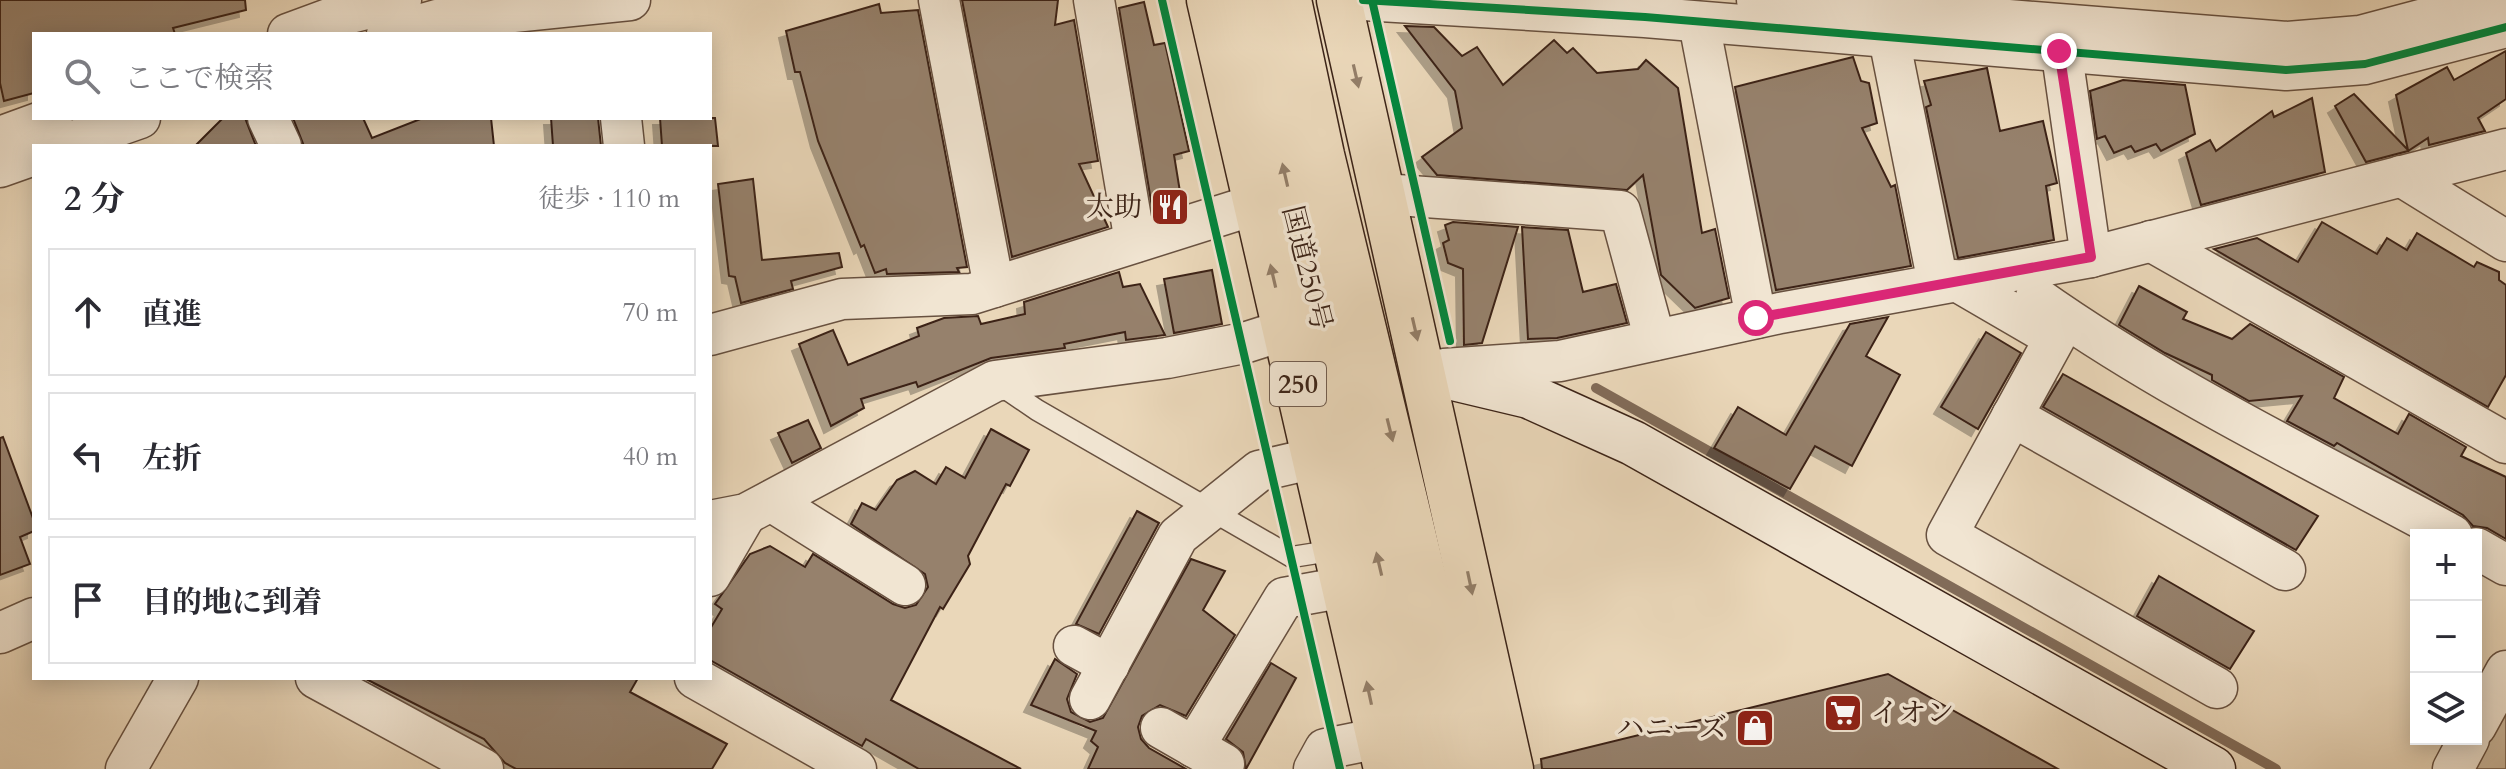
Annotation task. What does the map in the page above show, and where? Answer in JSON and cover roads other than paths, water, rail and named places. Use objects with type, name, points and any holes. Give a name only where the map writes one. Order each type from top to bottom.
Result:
[{"type":"highway","name":"250","points":[[1209,0],[1382,753]]},
{"type":"highway","name":"国道250号","points":[[1245,0],[1423,660],[1470,769]]},
{"type":"highway","name":"国道250号","points":[[1289,0],[1423,660],[1427,769]]},
{"type":"highway","points":[[1339,0],[1511,769]]},
{"type":"street","points":[[293,32],[334,17],[401,0]]},
{"type":"street","points":[[939,0],[994,287]]},
{"type":"street","points":[[1094,0],[1135,242]]},
{"type":"street","points":[[1363,0],[1889,38],[2058,37],[2286,42],[2360,36],[2495,7]]},
{"type":"street","points":[[1757,0],[1944,7],[2058,37]]},
{"type":"street","points":[[394,32],[437,20],[521,23],[614,9]]},
{"type":"street","points":[[1699,23],[1756,318]]},
{"type":"street","points":[[2058,37],[2091,257]]},
{"type":"street","points":[[1889,38],[1946,281],[2055,338],[1947,535],[2217,688]]},
{"type":"street","points":[[0,137],[47,120]]},
{"type":"street","points":[[66,144],[134,120]]},
{"type":"street","points":[[269,120],[280,144]]},
{"type":"street","points":[[621,120],[624,144]]},
{"type":"street","points":[[1424,371],[1560,361],[1756,318],[2091,257],[2506,149]]},
{"type":"street","points":[[0,167],[32,156]]},
{"type":"street","points":[[2401,176],[2506,241]]},
{"type":"street","points":[[1383,194],[1620,211],[1655,340]]},
{"type":"street","points":[[712,334],[842,299],[972,294],[1257,204]]},
{"type":"street","points":[[2151,241],[2506,443]]},
{"type":"street","points":[[2001,271],[2088,333],[2314,463],[2440,529]]},
{"type":"street","points":[[712,572],[742,512],[995,381],[1167,358],[1244,343],[1285,330]]},
{"type":"street","points":[[1424,371],[1529,396],[1633,443],[2213,769]]},
{"type":"street","points":[[2012,416],[2285,570]]},
{"type":"street","points":[[1090,699],[1178,536],[1259,471],[1315,458]]},
{"type":"street","points":[[742,512],[905,585]]},
{"type":"street","points":[[2482,551],[2506,565]]},
{"type":"street","points":[[1193,746],[1284,598],[1340,568]]},
{"type":"street","points":[[0,633],[32,619]]},
{"type":"street","points":[[1074,646],[1109,665]]},
{"type":"street","points":[[2482,715],[2506,671]]},
{"type":"street","points":[[126,769],[177,680]]},
{"type":"street","points":[[320,680],[483,769]]},
{"type":"street","points":[[699,680],[856,769]]},
{"type":"street","points":[[2453,769],[2466,745]]},
{"type":"street","points":[[1314,769],[1325,749],[1382,753]]},
{"type":"lane","points":[[995,381],[1037,410],[1292,557],[1340,568]]},
{"type":"waterway","points":[[1596,388],[2276,769]]},
{"type":"place","name":"太助","points":[[1170,207]]},
{"type":"place","name":"イオン","points":[[1843,713]]},
{"type":"place","name":"ハニーズ","points":[[1755,728]]}]
